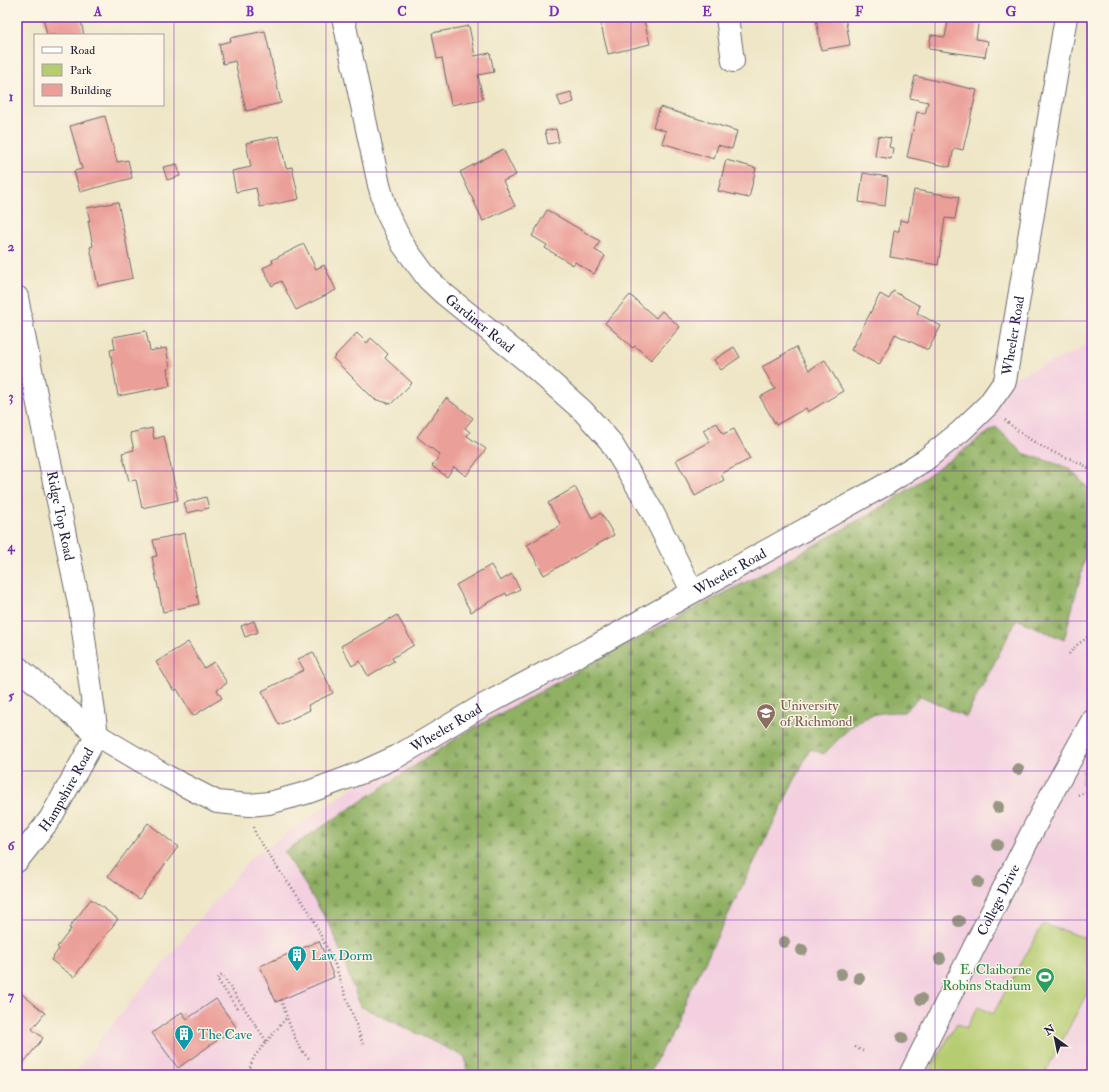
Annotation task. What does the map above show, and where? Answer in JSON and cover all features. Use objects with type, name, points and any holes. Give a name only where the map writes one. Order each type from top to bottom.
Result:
[{"type":"street","name":"Gardiner Road","points":[[343,17],[379,185],[387,213],[403,245],[428,279],[583,411],[610,441],[651,509],[692,591]]},
{"type":"street","points":[[727,17],[733,61]]},
{"type":"street","name":"Wheeler Road","points":[[17,667],[97,735],[168,777],[217,802],[249,805],[269,803],[306,793],[364,772],[398,756],[482,706],[592,648],[883,486],[925,460],[961,431],[988,405],[1005,381],[1066,17]]},
{"type":"street","name":"Ridge Top Road","points":[[17,297],[80,608],[97,735]]},
{"type":"street","name":"College Drive","points":[[910,1075],[1045,806],[1090,723]]},
{"type":"street","name":"Hampshire Road","points":[[17,861],[50,819],[97,735]]},
{"type":"path","points":[[988,405],[1020,434],[1052,452],[1086,466],[1092,472]]},
{"type":"path","points":[[1068,654],[1092,634]]},
{"type":"path","points":[[249,805],[255,833],[276,866],[309,911],[335,965],[364,1047]]},
{"type":"path","points":[[237,1008],[217,978],[222,975],[267,1042]]},
{"type":"path","points":[[281,1000],[299,1047],[310,1059]]},
{"type":"path","points":[[247,1075],[254,1057],[287,1017]]},
{"type":"path","points":[[855,1047],[863,1052]]},
{"type":"shaded area","name":"University of Richmond","points":[[1092,337],[1092,1075],[73,1075],[106,1032],[250,859],[399,755],[883,486],[1005,381],[1079,350]]},
{"type":"green space","points":[[996,427],[1023,453],[1069,468],[1092,492],[1092,532],[1064,640],[1017,619],[966,717],[921,696],[904,712],[880,713],[866,717],[855,724],[824,754],[810,749],[649,1075],[467,1075],[465,1057],[360,1006],[333,931],[284,852],[463,734],[649,632],[779,565],[889,503]]},
{"type":"green space","points":[[1092,757],[1092,781],[1082,785],[1083,770]]},
{"type":"green space","name":"E. Claiborne Robins Stadium","points":[[1043,924],[1092,940],[1092,984],[1044,1075],[927,1075],[957,1023],[966,1028],[978,1007],[993,1014]]},
{"type":"building","points":[[43,17],[80,17],[84,34],[47,34]]},
{"type":"building","points":[[611,17],[643,17],[650,44],[608,54],[600,21]]},
{"type":"building","points":[[816,17],[845,17],[850,45],[821,50]]},
{"type":"building","points":[[949,17],[979,17],[976,39],[988,41],[985,57],[929,49],[931,35],[945,37]]},
{"type":"building","points":[[469,26],[475,56],[490,53],[494,72],[478,75],[483,99],[451,105],[442,58],[437,59],[432,33]]},
{"type":"building","points":[[265,31],[281,103],[246,111],[235,61],[223,64],[219,44],[231,41],[230,38]]},
{"type":"building","points":[[915,76],[977,90],[963,150],[954,148],[950,167],[907,157],[917,112],[925,114],[928,102],[910,98]]},
{"type":"building","points":[[571,92],[574,102],[561,106],[557,96]]},
{"type":"building","points":[[660,107],[737,131],[732,149],[718,145],[714,159],[662,143],[666,131],[653,127]]},
{"type":"building","points":[[105,116],[117,162],[128,160],[132,178],[80,192],[74,171],[82,169],[70,126]]},
{"type":"building","points":[[556,129],[559,142],[548,144],[545,131]]},
{"type":"building","points":[[279,136],[286,168],[292,167],[299,199],[260,207],[256,188],[236,192],[232,171],[251,167],[246,143]]},
{"type":"building","points":[[878,136],[891,138],[889,147],[893,148],[891,159],[875,156]]},
{"type":"building","points":[[503,149],[516,175],[503,181],[515,206],[483,221],[460,172]]},
{"type":"building","points":[[726,160],[756,168],[749,198],[718,191]]},
{"type":"building","points":[[177,164],[180,176],[167,180],[163,167]]},
{"type":"building","points":[[863,173],[888,177],[885,206],[859,202]]},
{"type":"building","points":[[914,190],[959,197],[955,219],[945,218],[938,265],[890,257],[894,231],[899,231],[900,220],[908,222]]},
{"type":"building","points":[[118,202],[133,278],[98,286],[90,247],[93,246],[87,208]]},
{"type":"building","points":[[547,210],[600,241],[595,250],[605,256],[594,274],[575,262],[573,265],[545,248],[547,245],[532,236]]},
{"type":"building","points":[[304,244],[316,269],[324,265],[336,290],[296,310],[281,281],[272,286],[263,268],[273,263],[272,260]]},
{"type":"building","points":[[893,291],[920,306],[917,313],[941,326],[928,350],[895,334],[879,365],[851,350],[880,294],[889,299]]},
{"type":"building","points":[[630,295],[656,318],[662,311],[680,327],[651,360],[635,346],[633,348],[605,323]]},
{"type":"building","points":[[146,331],[150,351],[166,348],[170,368],[167,369],[170,386],[118,396],[110,350],[115,349],[113,337]]},
{"type":"building","points":[[357,333],[367,343],[371,338],[388,354],[385,358],[412,383],[391,404],[374,399],[333,358]]},
{"type":"building","points":[[734,347],[740,357],[721,370],[714,360]]},
{"type":"building","points":[[796,347],[809,370],[825,360],[843,391],[808,412],[806,408],[776,425],[760,397],[775,389],[762,367]]},
{"type":"building","points":[[446,398],[473,418],[465,428],[470,432],[467,436],[486,449],[466,476],[454,467],[447,477],[432,466],[440,455],[417,437]]},
{"type":"building","points":[[717,423],[723,434],[734,429],[750,459],[721,474],[724,480],[695,496],[676,460],[710,442],[703,430]]},
{"type":"building","points":[[152,428],[154,439],[164,436],[178,500],[142,508],[136,480],[129,481],[122,453],[134,450],[130,433]]},
{"type":"building","points":[[575,487],[592,518],[601,513],[614,535],[544,575],[527,545],[561,525],[548,503]]},
{"type":"building","points":[[206,497],[209,508],[187,513],[184,503]]},
{"type":"building","points":[[185,533],[199,604],[163,612],[152,557],[157,556],[153,540]]},
{"type":"building","points":[[491,565],[500,581],[512,574],[520,589],[507,596],[506,593],[471,612],[456,585]]},
{"type":"building","points":[[397,615],[414,645],[392,658],[394,661],[368,676],[360,661],[352,666],[341,646]]},
{"type":"building","points":[[254,621],[258,632],[245,637],[241,626]]},
{"type":"building","points":[[188,642],[204,668],[214,662],[227,683],[217,690],[222,698],[193,716],[177,689],[174,691],[156,662]]},
{"type":"building","points":[[313,652],[333,693],[308,705],[310,710],[279,725],[262,691],[304,670],[298,659]]},
{"type":"building","points":[[148,823],[178,847],[139,899],[108,876]]},
{"type":"building","points":[[91,899],[118,919],[74,977],[51,960],[59,949],[57,947],[71,929],[69,928]]},
{"type":"building","name":"Law Dorm","points":[[319,941],[334,977],[276,1002],[260,966]]},
{"type":"building","points":[[17,990],[45,1013],[32,1029],[43,1038],[21,1066],[17,1062]]},
{"type":"building","name":"The Cave","points":[[216,999],[236,1027],[178,1068],[152,1033],[182,1012],[187,1019]]},
{"type":"place","name":"University of Richmond","points":[[766,730]]},
{"type":"place","name":"Law Dorm","points":[[297,972]]},
{"type":"place","name":"E. Claiborne Robins Stadium","points":[[1045,994]]},
{"type":"place","name":"The Cave","points":[[184,1051]]}]
